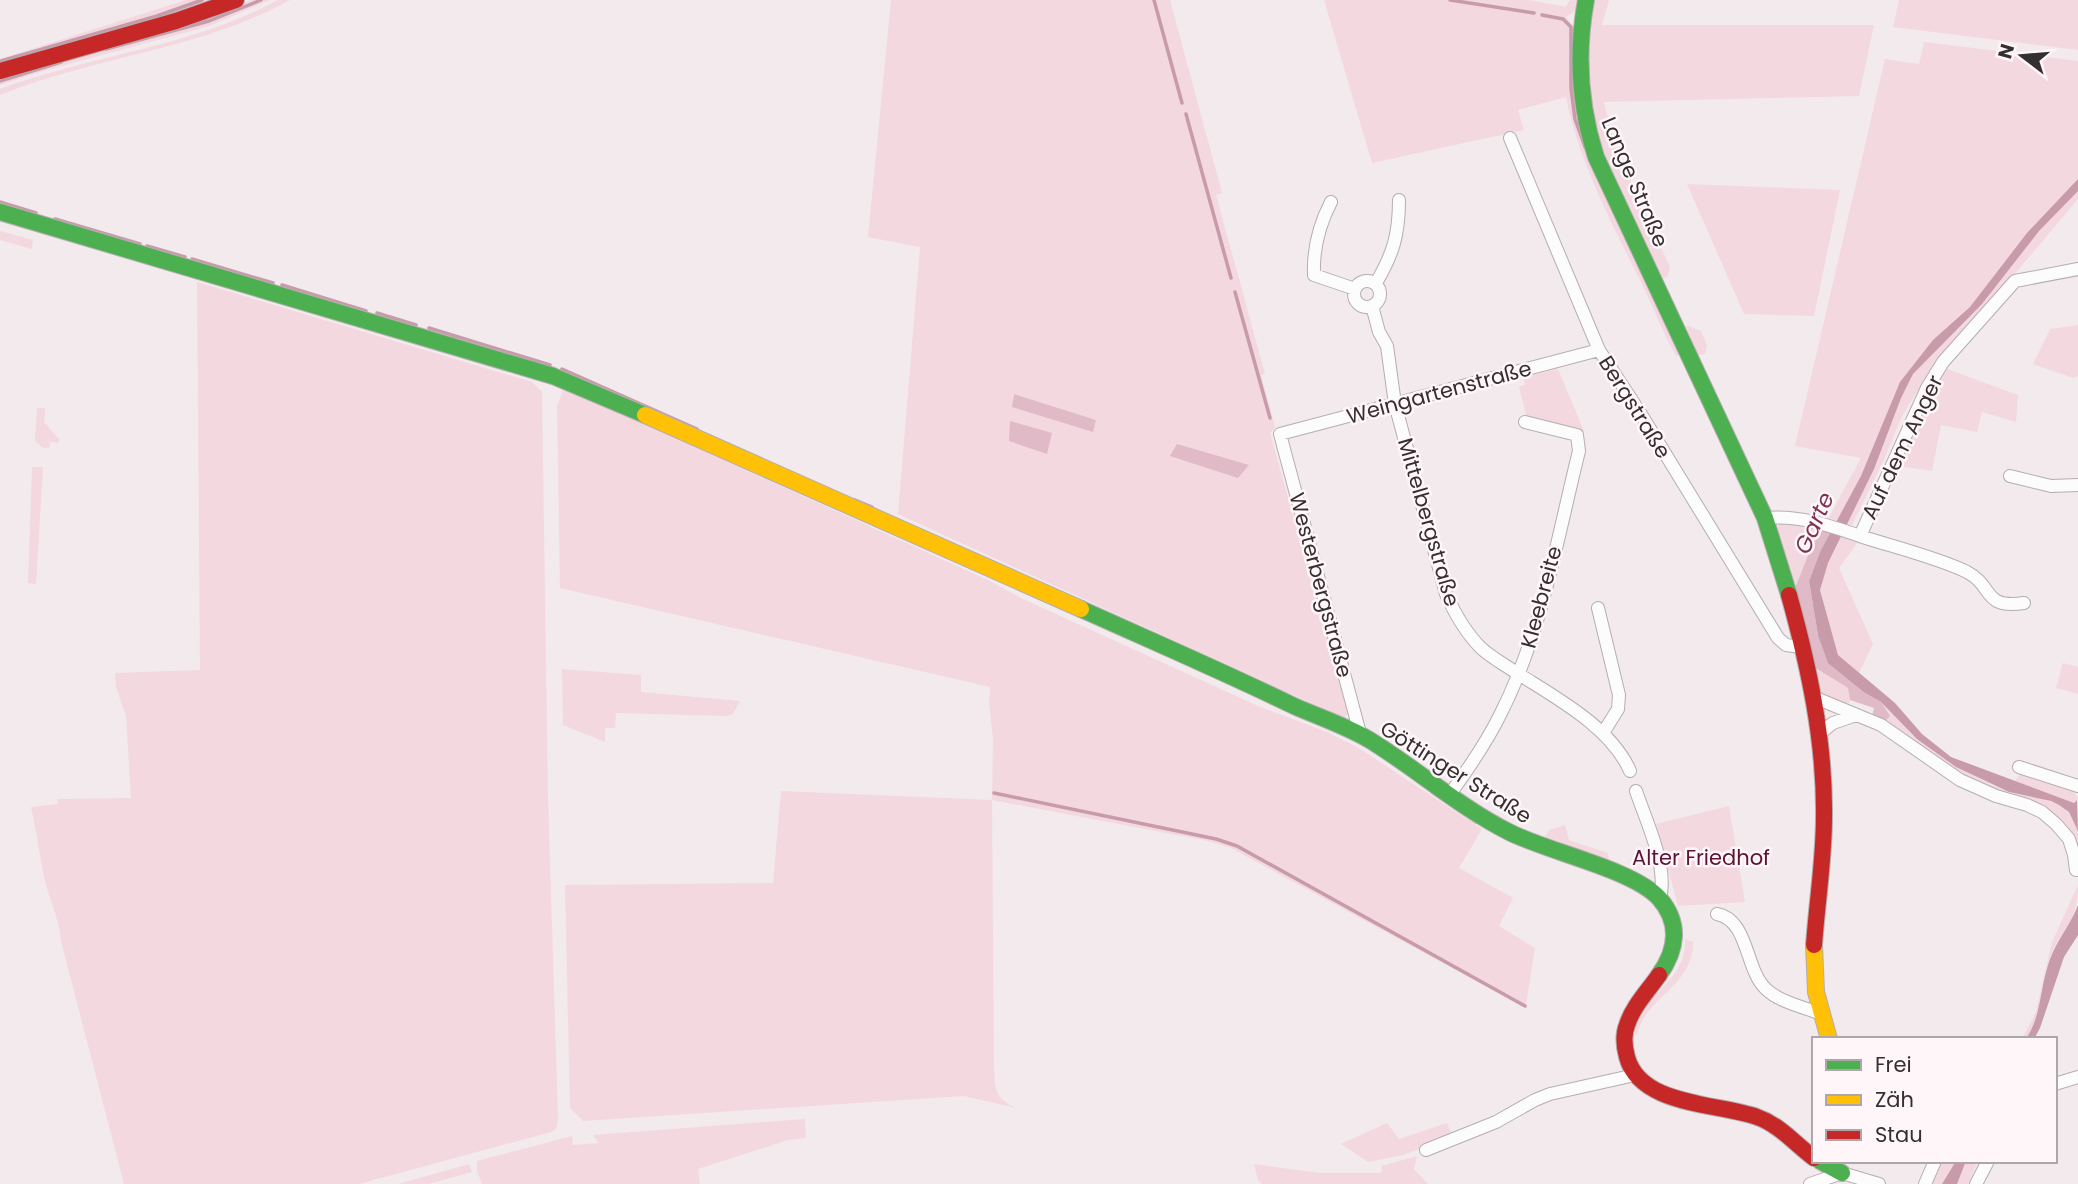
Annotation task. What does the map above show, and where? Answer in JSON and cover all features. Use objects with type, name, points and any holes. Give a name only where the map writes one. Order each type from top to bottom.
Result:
[{"type":"street","points":[[0,71],[176,21],[236,0]]},
{"type":"street","name":"Lange Straße","points":[[1586,0],[1580,46],[1581,95],[1591,141],[1619,208],[1660,289],[1765,518],[1801,647],[1819,734],[1824,832],[1814,960],[1816,993],[1828,1037]]},
{"type":"street","name":"Bergstraße","points":[[1510,138],[1599,350],[1778,638],[1786,645],[1801,647]]},
{"type":"street","points":[[1376,284],[1390,260],[1395,243],[1399,223],[1399,200]]},
{"type":"street","points":[[1331,202],[1314,250],[1314,275],[1354,289]]},
{"type":"street","name":"Göttinger Straße","points":[[0,212],[553,376],[1376,744],[1506,831],[1629,878],[1645,886],[1660,899]]},
{"type":"street","name":"Auf dem Anger","points":[[1860,536],[1927,388],[1943,362],[2015,281],[2078,269]]},
{"type":"street","points":[[1365,281],[1376,284],[1380,295],[1372,306],[1365,307],[1358,303],[1354,289],[1359,283],[1365,281]]},
{"type":"street","name":"Mittelbergstraße","points":[[1372,306],[1378,332],[1387,346],[1395,404],[1449,601],[1460,623],[1482,648],[1603,733],[1622,754],[1630,771]]},
{"type":"street","name":"Weingartenstraße","points":[[1280,434],[1599,350]]},
{"type":"street","name":"Kleebreite","points":[[1450,794],[1502,712],[1518,673],[1540,610],[1578,452],[1577,435],[1525,422]]},
{"type":"street","name":"Westerbergstraße","points":[[1280,434],[1361,737]]},
{"type":"street","points":[[2010,477],[2051,486],[2078,485]]},
{"type":"street","name":"Auf dem Anger","points":[[1765,518],[1784,516],[1860,536],[1970,573],[1993,599],[2004,605],[2024,603]]},
{"type":"street","points":[[1598,608],[1619,695],[1618,709],[1603,733]]},
{"type":"street","points":[[1811,696],[1881,725],[1961,780],[2042,812],[2069,839],[2076,870]]},
{"type":"street","points":[[1819,734],[1833,723],[1856,715]]},
{"type":"street","points":[[2019,767],[2078,786]]},
{"type":"street","points":[[1636,792],[1657,853],[1664,885],[1660,899],[1670,914],[1674,929],[1674,949],[1661,977],[1636,1004],[1626,1024],[1625,1056],[1635,1074],[1654,1090],[1672,1098],[1731,1109],[1760,1118],[1784,1131],[1812,1156]]},
{"type":"street","points":[[1717,914],[1725,916],[1734,924],[1756,976],[1767,990],[1775,996],[1821,1014]]},
{"type":"street","points":[[1426,1150],[1496,1122],[1550,1094],[1635,1074]]},
{"type":"street","points":[[2057,1083],[2078,1077]]},
{"type":"street","points":[[1824,1163],[1843,1173],[1879,1184]]},
{"type":"street","points":[[1925,1184],[1935,1163]]},
{"type":"street","points":[[1976,1184],[1987,1163]]},
{"type":"street","points":[[1810,1184],[1843,1173]]},
{"type":"green space","points":[[186,0],[219,0],[0,65],[0,59]]},
{"type":"green space","points":[[250,0],[270,0],[209,26],[0,85],[0,78],[222,11]]},
{"type":"green space","points":[[278,0],[290,0],[256,17],[184,42],[73,71],[0,95],[0,89],[35,77],[211,29]]},
{"type":"green space","points":[[891,0],[1170,0],[1222,193],[1216,195],[1265,374],[1261,375],[1275,427],[1270,433],[1348,713],[1344,718],[898,514],[920,247],[868,237]],"holes":[[[1013,394],[1096,420],[1093,431],[1013,407]]]},
{"type":"green space","points":[[1324,0],[1529,0],[1566,7],[1570,0],[1580,0],[1578,9],[1566,17],[1576,30],[1576,93],[1640,264],[1681,354],[1676,356],[1671,347],[1596,190],[1566,97],[1518,110],[1524,130],[1372,163]]},
{"type":"green space","points":[[1591,0],[1609,0],[1602,25],[1874,25],[1859,96],[1604,102],[1613,142],[1670,267],[1668,276],[1662,279],[1659,278],[1613,182],[1591,124],[1585,72]]},
{"type":"green space","points":[[1899,0],[2078,0],[2078,50],[1893,27]]},
{"type":"green space","points":[[1924,42],[2078,61],[2078,199],[1964,334],[1933,365],[1902,416],[1850,529],[1827,521],[1861,458],[1795,446],[1885,59],[1919,64]]},
{"type":"green space","points":[[1687,184],[1840,190],[1814,316],[1744,314]]},
{"type":"green space","points":[[0,231],[33,240],[32,249],[0,240]]},
{"type":"green space","points":[[197,282],[532,382],[542,392],[548,798],[558,1120],[556,1129],[551,1132],[359,1184],[124,1184],[45,881],[31,807],[58,804],[57,799],[131,798],[126,716],[116,687],[115,673],[200,670]]},
{"type":"green space","points":[[2078,325],[2078,376],[2073,378],[2033,364],[2050,329]]},
{"type":"green space","points":[[1686,327],[1701,331],[1707,346],[1705,354],[1698,355]]},
{"type":"green space","points":[[1558,369],[1584,431],[1582,434],[1527,419],[1519,386],[1525,385],[1523,377]]},
{"type":"green space","points":[[1947,369],[2018,395],[2016,422],[1982,412],[1977,432],[1941,425],[1932,471],[1899,466],[1938,378]]},
{"type":"green space","points":[[563,390],[651,427],[988,580],[1023,599],[1258,706],[1327,732],[1357,747],[1482,829],[1459,868],[1513,898],[1499,926],[1535,948],[1526,1004],[1528,1009],[1231,848],[1208,841],[992,800],[990,687],[560,588],[557,406]]},
{"type":"green space","points":[[37,408],[45,408],[44,422],[59,439],[58,443],[50,442],[49,448],[43,448],[35,441]]},
{"type":"green space","points":[[32,467],[43,467],[36,584],[28,583]]},
{"type":"green space","points":[[1780,521],[1823,528],[1811,548],[1795,588],[1777,529]]},
{"type":"green space","points":[[1842,535],[1859,540],[1839,568],[1873,644],[1859,673],[1838,655],[1820,590],[1828,563]]},
{"type":"green space","points":[[2063,663],[2078,667],[2078,694],[2056,688]]},
{"type":"green space","points":[[1814,667],[1848,688],[1850,700],[1847,708],[1820,696]]},
{"type":"green space","points":[[562,669],[641,675],[641,692],[740,701],[733,714],[727,716],[616,713],[615,728],[605,728],[605,742],[563,725]]},
{"type":"green space","points":[[1881,702],[1939,755],[2009,794],[1980,787],[1883,723]]},
{"type":"green space","points":[[2025,773],[2074,792],[2078,798],[2074,803],[2015,781],[2020,774]]},
{"type":"green space","points":[[781,791],[992,800],[995,1079],[999,1095],[1016,1108],[964,1096],[583,1121],[570,1108],[565,885],[773,883]]},
{"type":"green space","points":[[2013,793],[2052,802],[2069,812],[2078,830],[2078,864],[2068,834],[2012,797]]},
{"type":"green space","name":"Alter Friedhof","points":[[1729,806],[1745,902],[1678,906],[1656,824]]},
{"type":"green space","points":[[1565,825],[1569,840],[1608,853],[1609,862],[1544,839],[1549,830]]},
{"type":"green space","points":[[2078,885],[2072,918],[2053,950],[2035,1020],[2027,1037],[2023,1037],[2036,1012],[2052,942]]},
{"type":"green space","points":[[1685,939],[1693,942],[1686,970],[1649,1011],[1641,1022],[1637,1035],[1634,1035],[1641,1014],[1670,980],[1681,962]]},
{"type":"green space","points":[[805,1119],[806,1138],[788,1140],[698,1169],[700,1184],[482,1184],[477,1171],[477,1161],[572,1136],[573,1145],[599,1143],[593,1135]]},
{"type":"green space","points":[[1387,1123],[1399,1139],[1447,1123],[1453,1137],[1403,1155],[1368,1162],[1341,1144]]},
{"type":"green space","points":[[1417,1156],[1414,1169],[1428,1184],[1262,1184],[1258,1180],[1254,1164],[1320,1173],[1381,1173],[1382,1166]]},
{"type":"green space","points":[[1938,1163],[1955,1163],[1942,1184],[1930,1184]]},
{"type":"green space","points":[[1965,1163],[1977,1163],[1968,1184],[1957,1184]]},
{"type":"green space","points":[[469,1164],[472,1172],[428,1184],[398,1184]]},
{"type":"shaded area","points":[[2078,179],[2078,191],[2039,231],[1982,304],[1913,374],[1874,469],[1828,563],[1820,590],[1838,655],[1895,703],[1922,734],[1951,757],[2074,803],[2077,800],[2078,831],[2069,812],[2059,805],[2009,792],[1956,767],[1917,739],[1881,702],[1865,693],[1828,663],[1818,635],[1809,581],[1820,552],[1861,476],[1900,382],[1933,340],[1970,307],[2027,233]]},
{"type":"shaded area","points":[[1014,394],[1096,420],[1093,432],[1012,407]]},
{"type":"shaded area","points":[[1010,421],[1052,433],[1047,454],[1009,441]]},
{"type":"shaded area","points":[[1177,444],[1249,465],[1238,478],[1170,456]]},
{"type":"shaded area","points":[[1823,528],[1832,531],[1820,552],[1809,581],[1818,635],[1865,693],[1881,702],[1890,716],[1883,723],[1872,716],[1874,708],[1850,700],[1848,688],[1814,667],[1795,588],[1811,548]]},
{"type":"shaded area","points":[[2078,905],[2078,935],[2064,957],[2040,1028],[2035,1037],[2027,1037],[2038,1010],[2050,959]]},
{"type":"shaded area","points":[[1955,1163],[1965,1163],[1957,1184],[1942,1184]]},
{"type":"waterway","points":[[1,61],[157,16],[202,0]]},
{"type":"waterway","points":[[106,49],[209,21],[261,0]]},
{"type":"waterway","points":[[1154,0],[1182,103]]},
{"type":"waterway","points":[[1450,0],[1534,13]]},
{"type":"waterway","points":[[1542,15],[1563,19],[1571,27],[1571,88],[1575,119],[1585,147]]},
{"type":"waterway","points":[[0,81],[61,62]]},
{"type":"waterway","points":[[1186,114],[1231,278]]},
{"type":"waterway","points":[[0,202],[36,213]]},
{"type":"waterway","points":[[55,219],[140,244]]},
{"type":"waterway","points":[[147,246],[185,257]]},
{"type":"waterway","points":[[192,259],[273,283]]},
{"type":"waterway","points":[[282,285],[366,311]]},
{"type":"waterway","points":[[1235,292],[1270,418]]},
{"type":"waterway","points":[[377,313],[416,325]]},
{"type":"waterway","points":[[429,328],[550,365]]},
{"type":"waterway","points":[[562,369],[697,429]]},
{"type":"waterway","points":[[855,500],[872,507]]},
{"type":"waterway","points":[[1432,792],[1476,822]]},
{"type":"waterway","points":[[994,793],[1216,839],[1237,846],[1525,1006]]},
{"type":"traffic: fast","points":[[1586,0],[1581,40],[1581,79],[1586,118],[1596,157],[1765,518],[1789,595]]},
{"type":"traffic: fast","points":[[0,212],[553,376],[645,415]]},
{"type":"traffic: fast","points":[[1081,609],[1357,733],[1509,832],[1630,878],[1646,888],[1666,907],[1673,927],[1673,946],[1659,975]]},
{"type":"traffic: fast","points":[[1824,1163],[1842,1173]]},
{"type":"traffic: slow","points":[[645,415],[1081,609]]},
{"type":"traffic: slow","points":[[1814,945],[1816,992],[1828,1037]]},
{"type":"traffic: jam","points":[[0,71],[176,21],[236,0]]},
{"type":"traffic: jam","points":[[1789,595],[1809,677],[1822,761],[1824,833],[1814,945]]},
{"type":"traffic: jam","points":[[1659,975],[1637,1005],[1626,1029],[1626,1053],[1635,1073],[1647,1085],[1663,1094],[1765,1120],[1812,1156]]},
{"type":"water label","name":"Garte","points":[[1814,523]]}]
